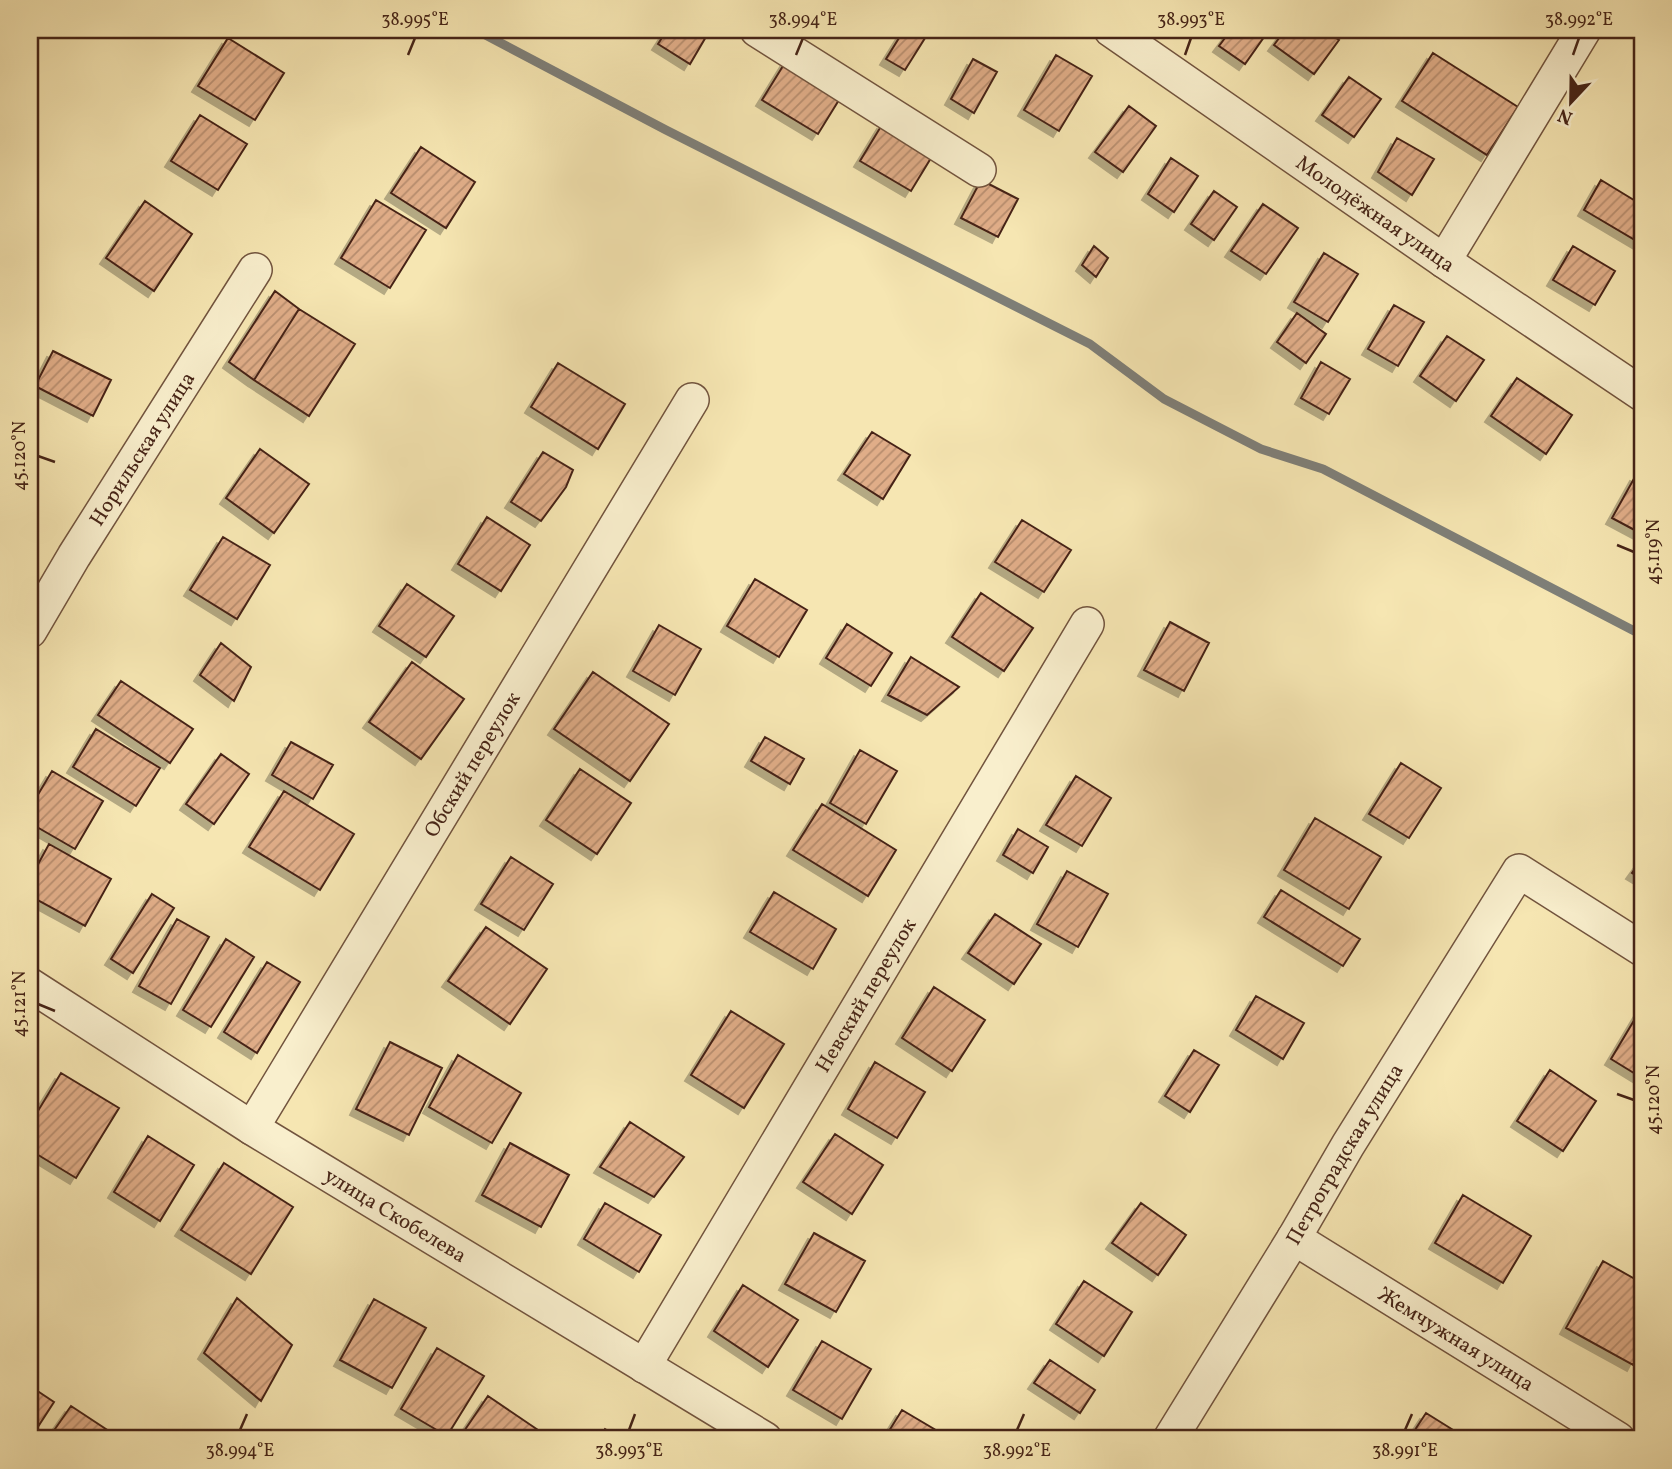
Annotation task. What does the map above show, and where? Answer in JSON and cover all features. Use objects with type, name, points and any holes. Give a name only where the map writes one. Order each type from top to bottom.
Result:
[{"type":"street","points":[[757,30],[979,170]]},
{"type":"street","name":"Молодёжная улица","points":[[1111,30],[1444,261],[1642,394]]},
{"type":"street","points":[[1444,261],[1584,30]]},
{"type":"street","name":"Норильская улица","points":[[30,631],[255,270]]},
{"type":"street","name":"Обский переулок","points":[[252,1128],[692,400]]},
{"type":"street","name":"Невский переулок","points":[[644,1366],[1087,624]]},
{"type":"street","name":"Петроградская улица","points":[[1171,1439],[1348,1145],[1519,871],[1642,949]]},
{"type":"street","name":"улица Скобелева","points":[[30,985],[252,1128],[765,1439]]},
{"type":"street","name":"Жемчужная улица","points":[[1294,1238],[1618,1439]]},
{"type":"building","points":[[667,30],[710,30],[690,64],[658,44]]},
{"type":"building","points":[[904,30],[911,30],[925,38],[905,70],[886,59]]},
{"type":"building","points":[[1231,30],[1269,30],[1245,64],[1219,46]]},
{"type":"building","points":[[1285,30],[1325,30],[1339,40],[1314,74],[1274,45]]},
{"type":"building","points":[[228,38],[284,73],[255,120],[198,86]]},
{"type":"building","points":[[1433,53],[1518,107],[1487,155],[1402,101]]},
{"type":"building","points":[[1056,55],[1092,76],[1059,131],[1024,110]]},
{"type":"building","points":[[973,59],[997,72],[974,113],[951,99]]},
{"type":"building","points":[[786,61],[842,95],[818,134],[762,100]]},
{"type":"building","points":[[1349,77],[1381,99],[1354,137],[1322,115]]},
{"type":"building","points":[[1129,106],[1156,126],[1123,172],[1095,152]]},
{"type":"building","points":[[200,115],[247,144],[218,190],[171,161]]},
{"type":"building","points":[[883,123],[934,153],[911,191],[860,161]]},
{"type":"building","points":[[1397,138],[1434,159],[1412,195],[1378,172]]},
{"type":"building","points":[[421,147],[475,182],[446,228],[391,193]]},
{"type":"building","points":[[1171,158],[1198,176],[1174,212],[1148,194]]},
{"type":"building","points":[[981,180],[1018,199],[998,237],[961,218]]},
{"type":"building","points":[[1601,180],[1642,205],[1640,243],[1584,210]]},
{"type":"building","points":[[1214,191],[1237,207],[1214,240],[1191,224]]},
{"type":"building","points":[[376,200],[426,230],[390,288],[341,258]]},
{"type":"building","points":[[145,201],[192,234],[154,291],[106,258]]},
{"type":"building","points":[[1263,204],[1298,228],[1266,274],[1231,251]]},
{"type":"building","points":[[1094,246],[1108,258],[1096,277],[1082,265]]},
{"type":"building","points":[[1573,246],[1615,271],[1595,305],[1553,280]]},
{"type":"building","points":[[1324,253],[1358,274],[1328,322],[1294,302]]},
{"type":"building","points":[[275,291],[299,309],[254,380],[229,362]]},
{"type":"building","points":[[1394,305],[1424,322],[1398,366],[1368,349]]},
{"type":"building","points":[[299,309],[355,344],[309,416],[254,380]]},
{"type":"building","points":[[1297,313],[1326,334],[1306,363],[1277,342]]},
{"type":"building","points":[[1447,336],[1484,360],[1456,401],[1420,376]]},
{"type":"building","points":[[53,351],[111,380],[93,416],[35,386]]},
{"type":"building","points":[[1321,362],[1350,379],[1329,414],[1301,398]]},
{"type":"building","points":[[558,363],[625,404],[598,449],[531,407]]},
{"type":"building","points":[[1517,378],[1572,415],[1546,454],[1491,416]]},
{"type":"building","points":[[872,432],[910,455],[883,499],[844,474]]},
{"type":"building","points":[[260,449],[309,484],[274,533],[226,498]]},
{"type":"building","points":[[543,452],[573,470],[566,487],[541,521],[511,502]]},
{"type":"building","points":[[1636,475],[1642,478],[1642,534],[1612,518]]},
{"type":"building","points":[[487,517],[530,545],[501,591],[458,564]]},
{"type":"building","points":[[1022,520],[1071,550],[1044,592],[995,562]]},
{"type":"building","points":[[223,537],[270,565],[237,619],[190,590]]},
{"type":"building","points":[[755,579],[807,610],[779,657],[727,626]]},
{"type":"building","points":[[407,584],[454,616],[426,657],[379,626]]},
{"type":"building","points":[[981,593],[1033,628],[1004,671],[952,637]]},
{"type":"building","points":[[1170,622],[1209,643],[1184,691],[1144,670]]},
{"type":"building","points":[[847,624],[892,653],[871,686],[826,658]]},
{"type":"building","points":[[659,625],[701,649],[675,695],[633,671]]},
{"type":"building","points":[[221,643],[251,667],[234,701],[200,675]]},
{"type":"building","points":[[911,657],[959,687],[927,715],[888,695]]},
{"type":"building","points":[[412,662],[464,699],[421,759],[369,722]]},
{"type":"building","points":[[593,672],[669,724],[630,781],[554,729]]},
{"type":"building","points":[[121,681],[193,729],[170,763],[98,715]]},
{"type":"building","points":[[96,729],[160,768],[136,806],[73,767]]},
{"type":"building","points":[[765,737],[804,759],[790,784],[751,761]]},
{"type":"building","points":[[291,742],[333,765],[313,799],[272,775]]},
{"type":"building","points":[[860,750],[897,771],[866,824],[830,803]]},
{"type":"building","points":[[221,754],[249,774],[214,824],[186,804]]},
{"type":"building","points":[[1401,763],[1441,788],[1409,838],[1369,814]]},
{"type":"building","points":[[580,769],[631,803],[597,854],[546,820]]},
{"type":"building","points":[[52,771],[103,801],[75,849],[30,823],[30,808]]},
{"type":"building","points":[[1076,776],[1111,798],[1082,846],[1046,825]]},
{"type":"building","points":[[284,791],[354,834],[320,890],[249,847]]},
{"type":"building","points":[[822,804],[896,850],[868,896],[793,850]]},
{"type":"building","points":[[1315,818],[1381,857],[1349,909],[1284,870]]},
{"type":"building","points":[[1018,829],[1048,847],[1033,873],[1003,855]]},
{"type":"building","points":[[49,844],[111,879],[85,926],[30,896],[30,879]]},
{"type":"building","points":[[511,857],[553,884],[524,930],[481,904]]},
{"type":"building","points":[[1642,859],[1642,879],[1632,873]]},
{"type":"building","points":[[1067,871],[1108,894],[1078,947],[1037,924]]},
{"type":"building","points":[[1281,890],[1360,939],[1343,966],[1264,917]]},
{"type":"building","points":[[774,892],[836,929],[813,969],[750,932]]},
{"type":"building","points":[[152,894],[174,908],[133,973],[111,959]]},
{"type":"building","points":[[995,914],[1041,944],[1014,984],[968,953]]},
{"type":"building","points":[[177,919],[209,937],[171,1004],[139,986]]},
{"type":"building","points":[[486,927],[547,969],[510,1024],[448,981]]},
{"type":"building","points":[[226,939],[254,957],[211,1027],[183,1010]]},
{"type":"building","points":[[267,962],[300,982],[257,1053],[224,1032]]},
{"type":"building","points":[[934,987],[985,1020],[952,1071],[902,1038]]},
{"type":"building","points":[[1256,996],[1304,1023],[1283,1059],[1236,1030]]},
{"type":"building","points":[[1642,1007],[1642,1078],[1611,1059]]},
{"type":"building","points":[[731,1011],[784,1044],[744,1108],[691,1075]]},
{"type":"building","points":[[390,1042],[442,1068],[409,1135],[356,1109]]},
{"type":"building","points":[[1194,1050],[1219,1065],[1190,1112],[1165,1096]]},
{"type":"building","points":[[458,1055],[521,1093],[492,1143],[429,1107]]},
{"type":"building","points":[[875,1062],[925,1092],[897,1138],[848,1109]]},
{"type":"building","points":[[1550,1070],[1596,1101],[1563,1151],[1517,1121]]},
{"type":"building","points":[[61,1073],[119,1108],[76,1178],[30,1150],[30,1124]]},
{"type":"building","points":[[630,1122],[684,1157],[654,1197],[600,1167]]},
{"type":"building","points":[[835,1134],[883,1165],[852,1214],[803,1182]]},
{"type":"building","points":[[148,1136],[194,1165],[160,1221],[114,1192]]},
{"type":"building","points":[[510,1143],[569,1175],[541,1227],[482,1195]]},
{"type":"building","points":[[224,1163],[293,1207],[251,1274],[181,1230]]},
{"type":"building","points":[[1463,1195],[1531,1236],[1503,1283],[1435,1243]]},
{"type":"building","points":[[605,1203],[661,1235],[639,1272],[584,1239]]},
{"type":"building","points":[[1141,1203],[1186,1235],[1158,1275],[1112,1243]]},
{"type":"building","points":[[814,1233],[865,1261],[836,1312],[785,1284]]},
{"type":"building","points":[[1603,1261],[1642,1283],[1642,1348],[1633,1365],[1566,1328]]},
{"type":"building","points":[[1084,1281],[1132,1312],[1104,1356],[1056,1324]]},
{"type":"building","points":[[743,1285],[798,1320],[768,1367],[714,1331]]},
{"type":"building","points":[[237,1298],[292,1345],[261,1401],[204,1353]]},
{"type":"building","points":[[374,1299],[426,1328],[392,1388],[340,1360]]},
{"type":"building","points":[[822,1341],[871,1369],[842,1419],[793,1390]]},
{"type":"building","points":[[437,1348],[484,1376],[447,1436],[401,1409]]},
{"type":"building","points":[[1050,1360],[1095,1390],[1080,1413],[1034,1383]]},
{"type":"building","points":[[30,1386],[54,1402],[30,1439]]},
{"type":"building","points":[[488,1396],[541,1432],[537,1439],[460,1437]]},
{"type":"building","points":[[71,1406],[121,1439],[48,1439]]},
{"type":"building","points":[[902,1410],[951,1439],[884,1439]]},
{"type":"building","points":[[1426,1413],[1466,1438],[1409,1439]]},
{"type":"building","points":[[605,1429],[622,1439],[599,1439]]},
{"type":"waterway","points":[[476,30],[666,130],[1090,344],[1164,399],[1261,449],[1323,469],[1642,635]]}]
